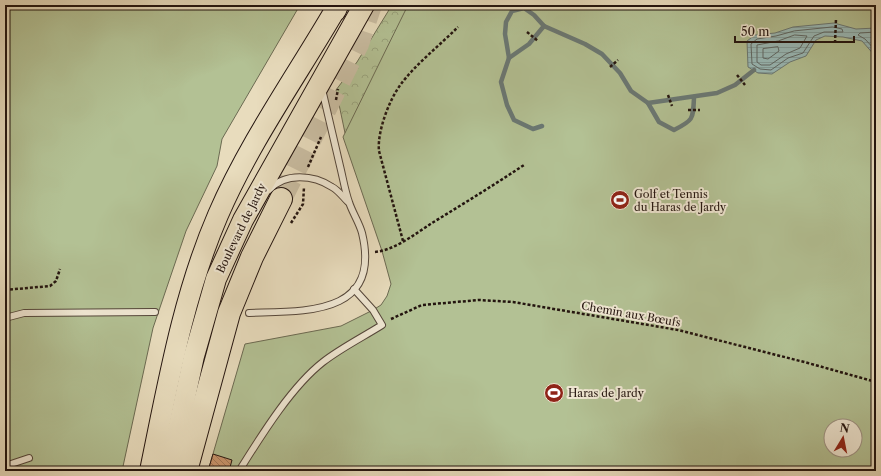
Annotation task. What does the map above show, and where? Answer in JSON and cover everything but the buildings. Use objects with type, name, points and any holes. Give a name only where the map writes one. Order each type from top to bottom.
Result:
[{"type":"highway","points":[[186,471],[222,334],[240,285],[281,199]]},
{"type":"main road","name":"Boulevard de Jardy","points":[[169,471],[216,279],[243,220],[364,5]]},
{"type":"main road","name":"Boulevard de Jardy","points":[[150,471],[178,341],[196,272],[219,214],[272,115],[337,7]]},
{"type":"lane","points":[[249,313],[291,312],[327,307],[345,298],[358,285],[364,271],[366,253],[362,232],[349,202],[320,82]]},
{"type":"lane","points":[[243,220],[273,186],[293,178],[305,176],[319,180],[333,187],[349,202]]},
{"type":"lane","points":[[239,471],[257,443],[308,376],[323,362],[382,325],[374,310],[354,289]]},
{"type":"lane","points":[[5,318],[24,313],[155,312]]},
{"type":"lane","points":[[204,375],[206,397]]},
{"type":"lane","points":[[145,471],[163,412]]},
{"type":"lane","points":[[5,466],[29,458]]},
{"type":"path","points":[[835,43],[836,19]]},
{"type":"path","points":[[403,241],[379,151],[378,141],[380,128],[400,85],[458,27]]},
{"type":"path","points":[[527,32],[538,41]]},
{"type":"path","points":[[610,67],[618,60]]},
{"type":"path","points":[[736,75],[744,86]]},
{"type":"path","points":[[668,95],[672,106]]},
{"type":"path","points":[[688,110],[700,110]]},
{"type":"path","points":[[366,253],[382,251],[403,241],[524,165]]},
{"type":"path","points":[[5,290],[50,286],[56,281],[60,269]]},
{"type":"path","name":"Chemin aux Bœufs","points":[[382,325],[422,305],[479,300],[513,302],[678,330],[876,382]]},
{"type":"green space","points":[[5,5],[300,5],[222,139],[217,166],[186,231],[153,328],[122,471],[5,471]]},
{"type":"green space","points":[[392,5],[417,5],[371,107],[345,133],[336,90],[357,62]]},
{"type":"green space","points":[[408,5],[876,5],[876,471],[208,471],[245,344],[341,326],[381,305],[387,296],[391,284],[382,251],[343,137]]},
{"type":"water","points":[[834,23],[856,29],[876,28],[876,57],[862,41],[843,37],[825,36],[816,40],[806,56],[790,62],[772,74],[758,73],[748,67],[747,41],[755,35],[775,33],[793,27]]},
{"type":"waterway","points":[[542,126],[533,129],[514,120],[507,105],[501,82],[509,58],[505,34],[506,22],[512,11],[524,8],[534,15],[544,26],[585,44],[602,54],[620,73],[631,91],[648,103],[717,93],[735,85],[754,70]]},
{"type":"waterway","points":[[509,58],[529,44],[544,26]]},
{"type":"waterway","points":[[648,103],[659,122],[674,130],[685,124],[691,118],[693,114],[694,97]]},
{"type":"tunnel","points":[[281,199],[358,44],[371,5]]},
{"type":"place","name":"Golf et Tennis du Haras de Jardy","points":[[620,200]]},
{"type":"place","name":"Haras de Jardy","points":[[554,393]]}]
